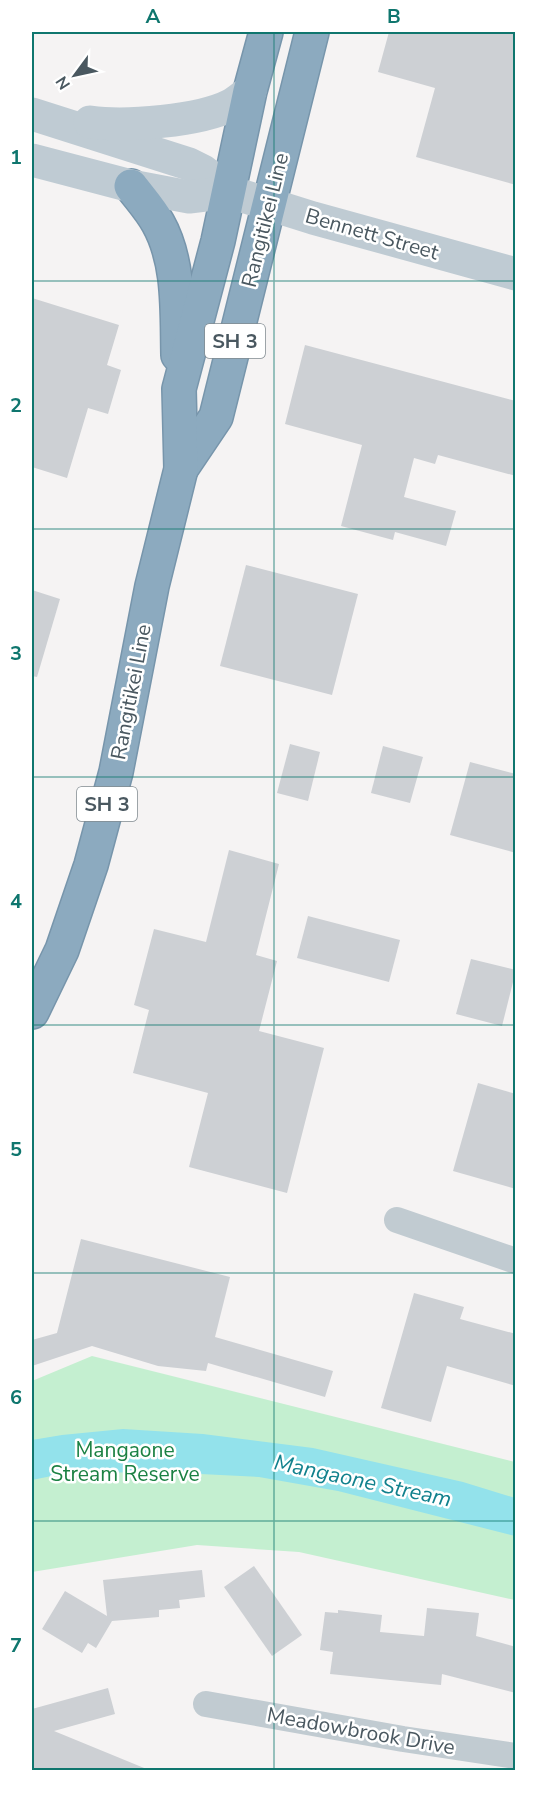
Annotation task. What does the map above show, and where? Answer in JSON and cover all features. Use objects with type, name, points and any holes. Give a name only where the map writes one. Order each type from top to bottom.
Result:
[{"type":"highway","name":"Rangitikei Line","points":[[32,1012],[62,950],[91,865],[116,772],[152,586],[181,469],[179,390],[230,192],[250,91],[266,32]]},
{"type":"highway","name":"Rangitikei Line","points":[[181,469],[216,417],[312,32]]},
{"type":"highway","points":[[131,186],[158,224],[171,256],[177,304],[179,390]]},
{"type":"main road","points":[[33,114],[112,125],[187,118],[231,105],[250,91]]},
{"type":"main road","points":[[33,114],[189,164],[203,171],[230,192]]},
{"type":"main road","points":[[32,160],[131,186],[189,197],[230,192]]},
{"type":"main road","name":"Bennett Street","points":[[230,192],[313,218],[516,274]]},
{"type":"street","points":[[397,1220],[516,1262]]},
{"type":"street","name":"Meadowbrook Drive","points":[[206,1704],[403,1739],[516,1756]]},
{"type":"green space","name":"Mangaone Stream Reserve","points":[[92,1356],[515,1462],[515,1600],[299,1552],[197,1545],[32,1572],[32,1381]]},
{"type":"water","name":"Mangaone Stream","points":[[123,1429],[203,1434],[313,1448],[463,1482],[515,1498],[515,1536],[338,1491],[259,1477],[180,1473],[71,1472],[32,1480],[32,1440]]},
{"type":"building","points":[[389,32],[516,32],[516,185],[416,157],[435,88],[378,72]]},
{"type":"building","points":[[32,298],[119,325],[107,365],[121,370],[108,414],[88,408],[67,478],[32,467]]},
{"type":"building","points":[[305,345],[516,401],[516,476],[438,455],[435,464],[414,458],[404,497],[456,511],[446,546],[395,532],[393,540],[341,526],[362,445],[285,424]]},
{"type":"building","points":[[246,565],[358,594],[332,695],[220,666]]},
{"type":"building","points":[[32,590],[60,599],[37,677],[32,676]]},
{"type":"building","points":[[290,744],[320,752],[308,801],[277,793]]},
{"type":"building","points":[[383,746],[423,757],[410,803],[371,793]]},
{"type":"building","points":[[470,762],[516,774],[516,853],[450,835]]},
{"type":"building","points":[[229,850],[279,864],[256,955],[277,961],[259,1031],[324,1048],[287,1193],[189,1167],[208,1093],[133,1073],[149,1010],[134,1005],[154,929],[206,942]]},
{"type":"building","points":[[308,916],[400,940],[389,982],[297,958]]},
{"type":"building","points":[[471,959],[516,970],[502,1026],[456,1014]]},
{"type":"building","points":[[478,1083],[516,1094],[516,1189],[453,1171]]},
{"type":"building","points":[[81,1239],[230,1277],[215,1337],[333,1371],[325,1397],[208,1363],[206,1371],[158,1366],[92,1346],[32,1366],[32,1340],[57,1333]]},
{"type":"building","points":[[414,1293],[464,1307],[460,1319],[516,1334],[516,1386],[447,1366],[431,1422],[381,1408]]},
{"type":"building","points":[[254,1566],[302,1635],[272,1656],[224,1587]]},
{"type":"building","points":[[202,1570],[205,1597],[179,1600],[180,1608],[159,1610],[159,1617],[112,1621],[96,1648],[88,1643],[82,1653],[42,1629],[65,1591],[107,1616],[103,1580]]},
{"type":"building","points":[[427,1608],[479,1613],[476,1636],[516,1647],[516,1693],[442,1674],[441,1685],[330,1674],[333,1652],[320,1650],[325,1612],[338,1613],[338,1610],[382,1615],[380,1632],[424,1636]]},
{"type":"building","points":[[108,1688],[115,1714],[54,1731],[149,1770],[32,1770],[32,1709]]}]
